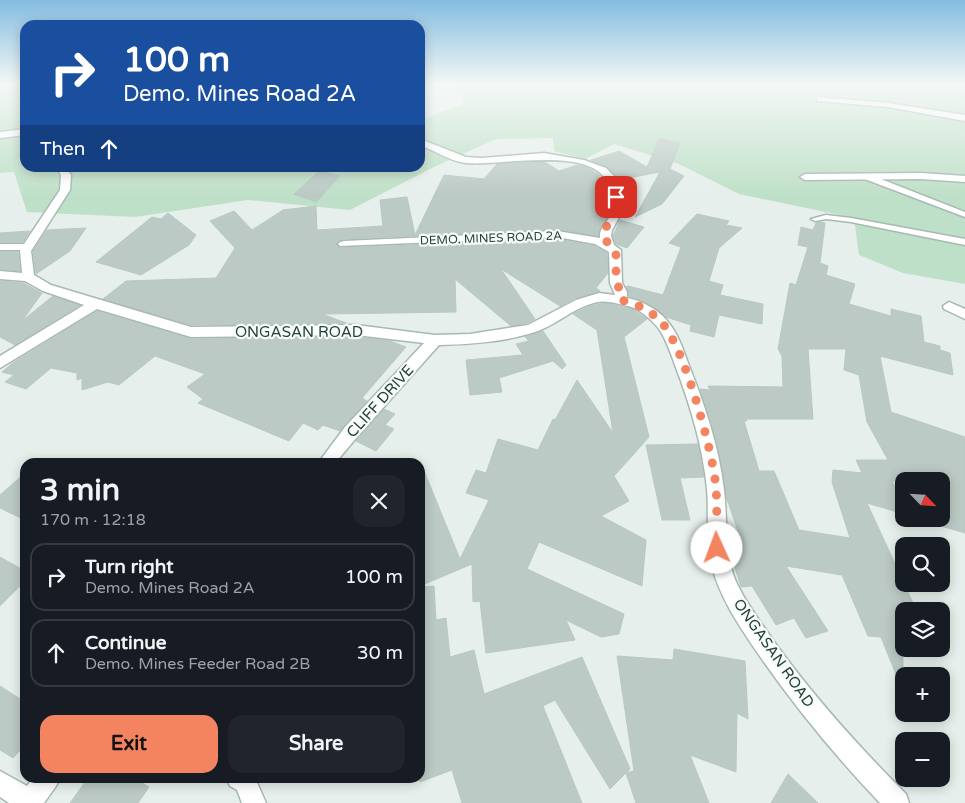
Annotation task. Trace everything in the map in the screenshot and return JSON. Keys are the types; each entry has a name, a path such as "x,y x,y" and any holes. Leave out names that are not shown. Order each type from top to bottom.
{"street":[{"path":"0,135 20,133"},
{"path":"425,143 449,157 460,160 481,161 548,156 571,160 601,169 609,174 616,197 615,216 605,231 608,245 616,254 616,274 621,300"},
{"path":"0,275 28,277 25,251 65,190 66,175 64,172"},
{"path":"805,177 865,176 965,179"},
{"name":"DEMO. MINES ROAD 2A","path":"344,244 557,234 575,236 608,245"},
{"path":"0,247 27,247"},
{"name":"ONGASAN ROAD","path":"28,277 47,288 191,332 356,330 435,340 508,334 544,324 580,303 599,297 635,304 662,323 669,333 700,413 715,479 717,548 724,575 738,606 787,677 812,708 866,771 897,803"},
{"path":"0,363 95,304"},
{"path":"949,306 965,315"},
{"name":"CLIFF DRIVE","path":"330,458 351,432 435,340"},
{"path":"0,783 29,803 44,783"},
{"path":"245,783 254,803"}],"lane":[{"path":"865,176 965,215"},
{"path":"815,219 826,217 851,220 965,242"}],"green space":[{"path":"0,121 20,121 20,172 424,172 350,210 248,200 135,217 27,212 14,172 0,173"},
{"path":"425,121 965,121 965,284 903,273 859,255 854,218 739,194 679,164 614,144 585,159 554,151 553,138 496,139 425,172"}],"building":[{"path":"659,139 680,143 670,169 684,176 662,204 635,217 660,172 618,180 607,167 591,160 619,151 647,167"},
{"path":"545,162 559,171 577,165 586,167 599,175 606,185 602,199 608,216 598,236 557,229 344,239 336,244 340,248 557,239 594,246 607,253 608,273 596,288 600,291 575,298 560,306 501,269 535,319 527,323 511,326 455,279 456,312 322,314 346,323 191,325 103,299 126,281 216,278 235,248 210,221 234,211 252,230 283,210 316,206 317,230 383,226 380,200 407,197 415,235 444,175 484,179 497,164"},
{"path":"318,172 340,176 316,202 294,194"},
{"path":"168,213 196,235 189,245 141,275 96,262 152,217 161,219"},
{"path":"697,214 729,221 726,225 742,228 719,248 709,281 723,285 720,295 763,304 762,324 719,315 714,337 690,331 691,325 666,317 651,305 629,296 626,287 628,286 663,295 681,247 669,243"},
{"path":"620,220 644,227 627,248 616,244 613,236"},
{"path":"816,223 825,223 820,263 828,266 826,275 855,284 849,304 891,316 891,309 921,316 924,342 940,346 940,350 950,353 953,375 880,356 891,412 965,437 965,533 948,528 950,528 950,472 895,472 895,481 892,481 895,486 895,511 867,503 895,564 895,592 908,592 913,602 895,602 895,657 903,657 903,667 895,667 895,672 881,637 868,636 842,575 786,566 828,631 806,638 794,618 776,625 752,586 741,587 731,555 741,554 735,537 740,537 726,496 716,441 700,389 710,390 708,386 783,387 782,356 778,349 790,283 796,285 808,247 798,245 801,227 813,230","holes":["808,349 846,349 844,370 859,375 867,422 888,460 856,460 862,473 833,470 832,482 850,538 799,530 774,471 759,471 744,421 747,421 746,419 813,419"]},
{"path":"86,228 70,251 36,274 33,251 47,230"},
{"path":"30,231 23,242 0,242 0,233"},
{"path":"0,252 18,252 20,271 0,269"},
{"path":"0,281 23,283 42,293 22,321 53,296 80,305 15,345 0,337"},
{"path":"605,303 632,309 647,319 624,337 649,437 614,476 629,501 601,516 646,540 642,586 539,542 527,569 624,614 619,634 601,637 566,620 575,640 486,653 480,601 473,602 472,564 425,584 425,473 460,559 489,500 466,493 476,470 486,473 498,439 538,450 553,419 555,420 577,380 613,433 597,330 573,314 590,306"},
{"path":"97,311 191,339 356,337 390,341 406,347 362,398 367,401 340,431 323,425 318,430 303,423 289,441 198,403 203,399 187,387 205,374 155,356 119,385 108,382 82,390 82,378 77,380 77,373 51,368 26,389 5,382 14,375 2,372 14,362"},
{"path":"543,331 566,365 562,369 553,361 499,378 502,392 470,395 466,360 523,355 516,344 529,341 525,337"},
{"path":"384,409 395,414 385,425 394,429 376,451 356,441"},
{"path":"698,444 704,477 680,478 690,520 662,520 646,445"},
{"path":"20,477 20,518 0,508 0,495"},
{"path":"0,557 20,568 20,586 0,606"},
{"path":"434,586 436,620 446,618 450,657 474,650 484,694 582,657 630,769 610,789 555,700 543,706 582,803 462,803 452,770 425,780 425,587"},
{"path":"674,649 745,661 748,719 737,713 736,772 690,755 709,803 636,803 626,773 634,771 617,656 673,660"},
{"path":"0,686 20,699 20,750 13,758 0,750"},
{"path":"788,774 818,803 771,803"},
{"path":"84,783 142,783 149,787 138,803 70,803"}],"route":[{"path":"616,197 615,216 606,227 605,239 608,245 615,250 616,254 616,283 621,292 621,300 635,304 649,312 662,323 669,333 684,368 700,413 715,479 717,548"}]}
